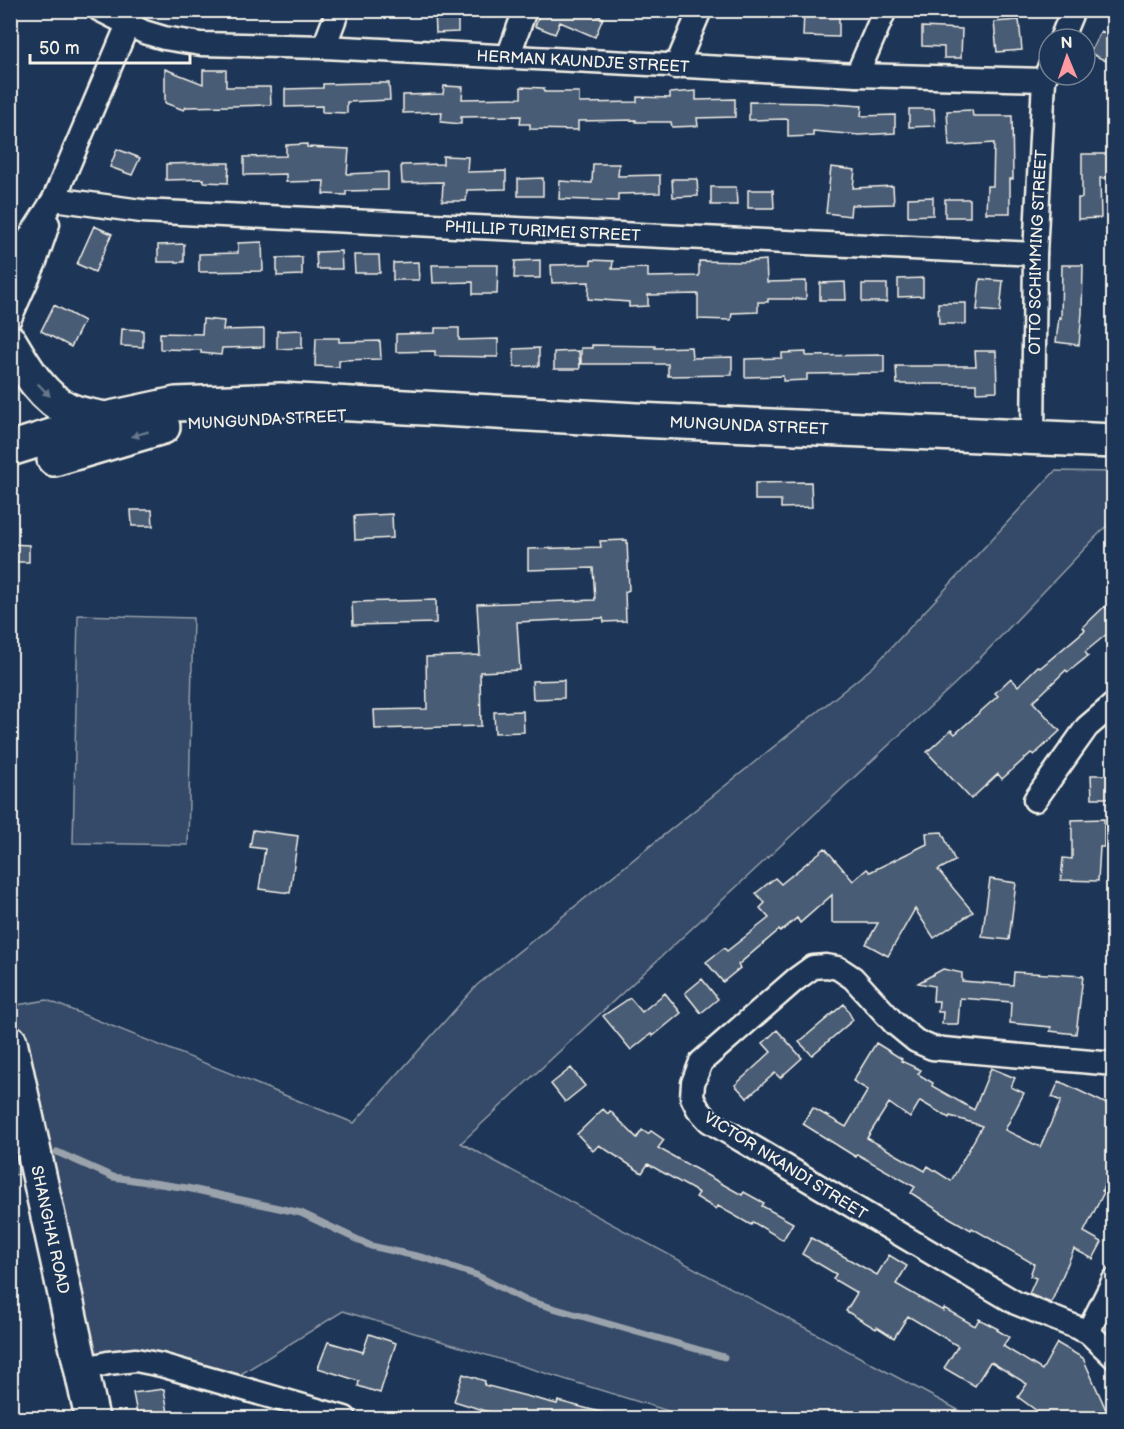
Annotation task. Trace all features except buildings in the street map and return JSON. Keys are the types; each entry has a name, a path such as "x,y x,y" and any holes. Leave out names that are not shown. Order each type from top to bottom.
{"street":[{"name":"HERMAN KAUNDJE STREET","path":"100,10 131,17 144,32 201,44 324,47 856,75 1037,74"},
{"path":"324,47 338,10"},
{"path":"508,57 525,10"},
{"path":"676,67 700,10"},
{"path":"856,75 885,10"},
{"path":"1066,27 1073,10"},
{"path":"10,268 54,199 131,17"},
{"name":"OTTO SCHIMMING STREET","path":"1033,438 1035,254 1045,87"},
{"path":"10,318 47,230 54,199"},
{"name":"PHILLIP TURIMEI STREET","path":"54,199 141,210 1035,254"},
{"path":"10,342 27,371 50,396 68,410 106,420"},
{"name":"MUNGUNDA STREET","path":"10,449 106,420 176,404 222,400 281,400 1113,441"},
{"name":"MUNGUNDA STREET","path":"10,472 171,425 357,413 385,406"},
{"path":"1035,800 1088,727 1113,704"},
{"name":"VICTOR NKANDI STREET","path":"1088,1332 1016,1303 709,1121 692,1098 693,1083 701,1062 795,980 813,967 826,966 838,968 854,978 894,1023 916,1041 932,1048 1113,1064"},
{"name":"SHANGHAI ROAD","path":"10,1042 92,1419"},
{"path":"1113,1280 1088,1332 1113,1357"},
{"path":"82,1370 108,1363 136,1360 161,1365 345,1419"}],"shaded area":[{"path":"1055,471 1113,472 1113,519 962,677 461,1143 973,1418 691,1418 343,1311 225,1384 161,1365 82,1369 39,1173 11,1175 11,1006 47,1000 354,1123 477,985 873,667"},
{"path":"78,615 193,618 188,845 73,843"}],"waterway":[{"path":"57,1152 113,1177 187,1188 301,1213 371,1246 425,1258 476,1275 525,1300 724,1357"}]}
